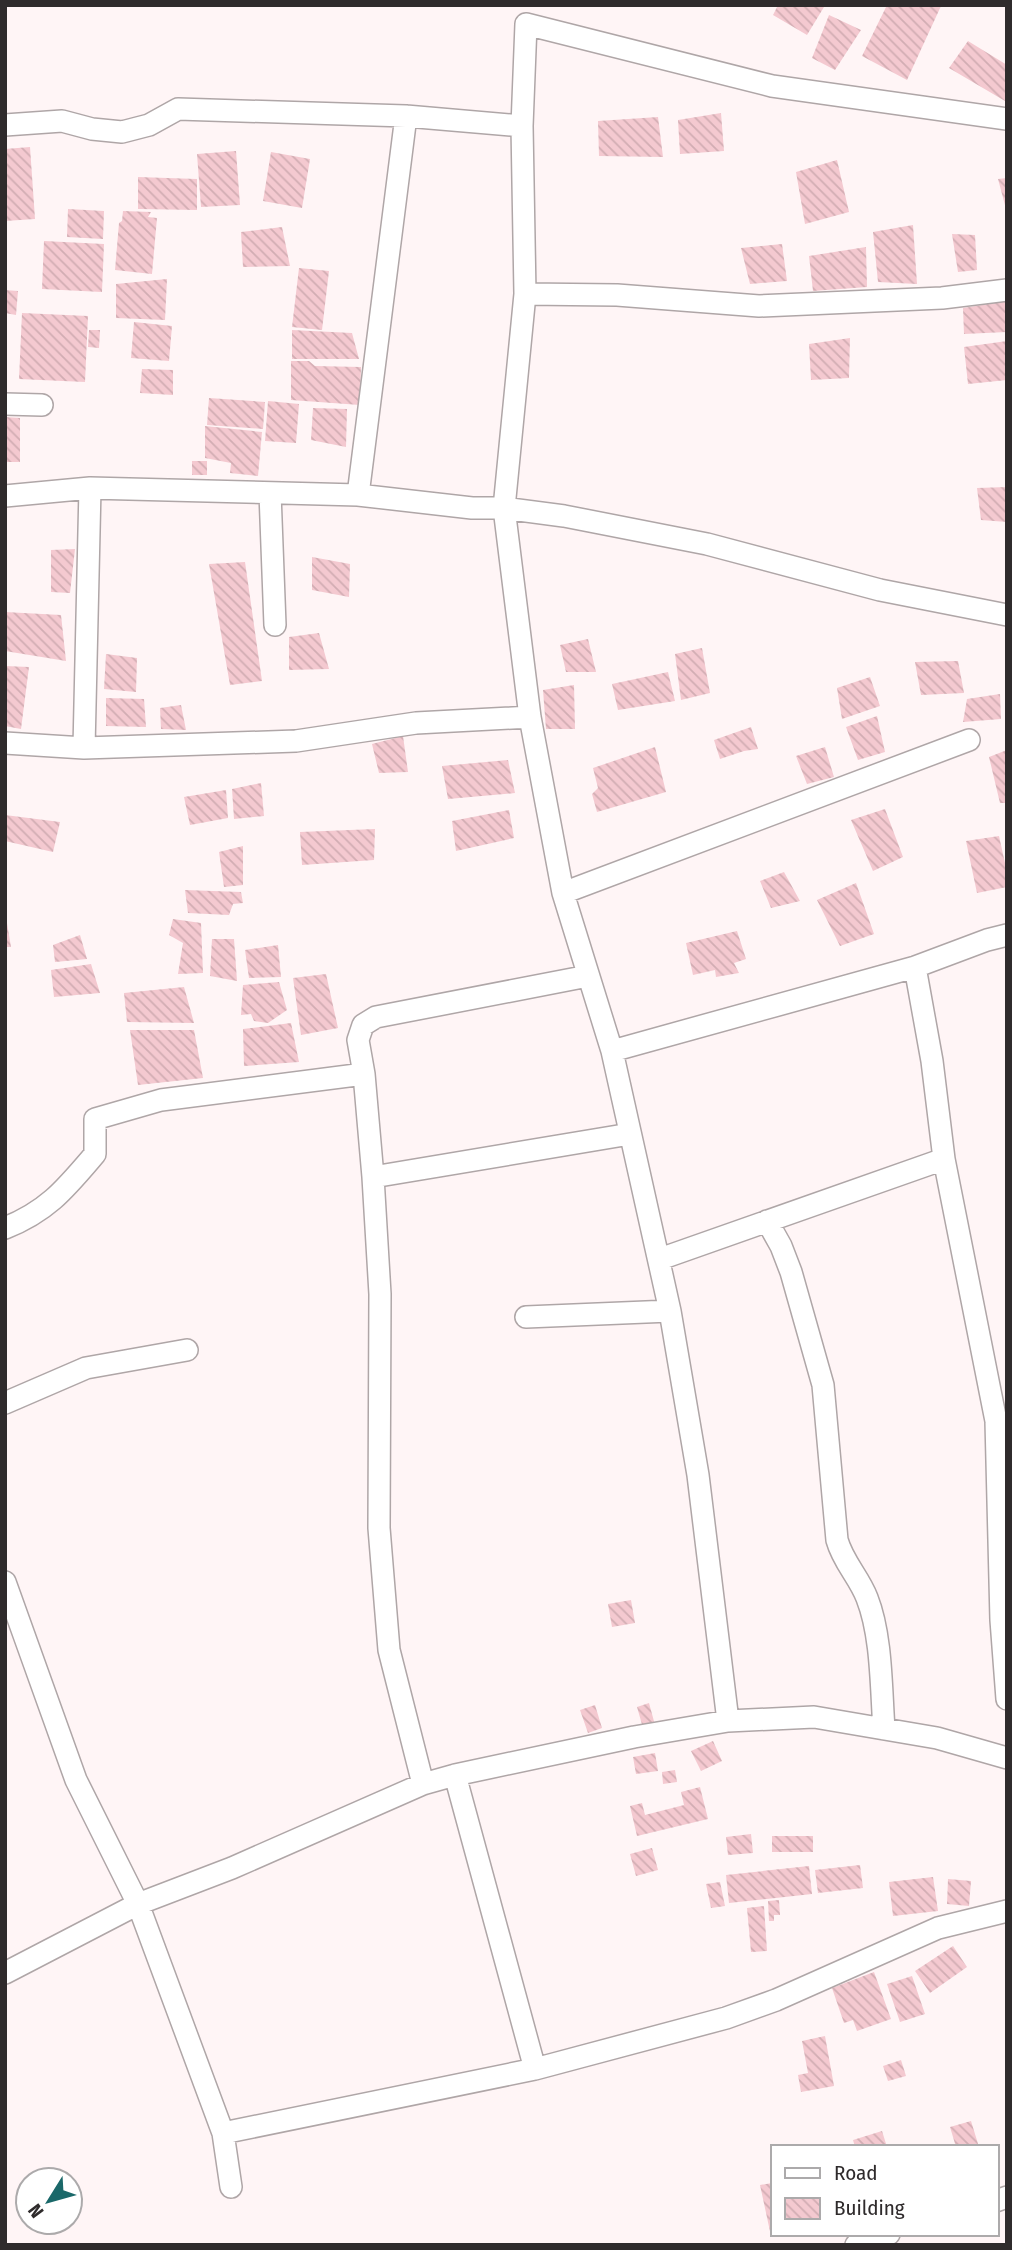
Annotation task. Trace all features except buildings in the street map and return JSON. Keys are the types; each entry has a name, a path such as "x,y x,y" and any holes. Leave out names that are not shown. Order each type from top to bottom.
{"street":[{"path":"728,1721 698,1475 670,1311 612,1051 563,892 530,717 504,508 525,294 522,126 526,24 772,86 1007,119"},
{"path":"5,125 62,121 92,129 122,132 149,125 178,109 407,116 522,126"},
{"path":"358,495 407,116"},
{"path":"525,294 617,295 759,306 942,298 1007,290"},
{"path":"5,404 42,405"},
{"path":"5,496 90,488 358,495 472,508 504,508 564,516 707,544 880,590 1007,615"},
{"path":"84,748 90,488"},
{"path":"270,493 275,625"},
{"path":"5,743 84,748 296,741 416,723 530,717"},
{"path":"563,892 969,740"},
{"path":"612,1051 915,967 1007,935"},
{"path":"915,967 932,1061 944,1159 1001,1421 1001,1620 1007,1699"},
{"path":"423,1784 389,1650 379,1528 380,1294 373,1177 364,1074 358,1040 363,1025 376,1017 588,976"},
{"path":"5,1228 57,1198 95,1154 95,1119 161,1100 364,1074"},
{"path":"373,1177 630,1134"},
{"path":"660,1259 944,1159"},
{"path":"767,1221 791,1272 823,1385 836,1540 843,1559 863,1589 872,1614 884,1729"},
{"path":"526,1317 670,1311"},
{"path":"5,1403 86,1368 187,1350"},
{"path":"5,1582 76,1780 138,1904 223,2133 231,2187"},
{"path":"5,1973 138,1904 232,1868 423,1784 455,1775 634,1737 728,1721 814,1717 937,1738 1007,1758"},
{"path":"455,1775 535,2069"},
{"path":"223,2133 535,2069 726,2018 776,2000 938,1928 1007,1911"},
{"path":"856,2245 884,2236"}]}
